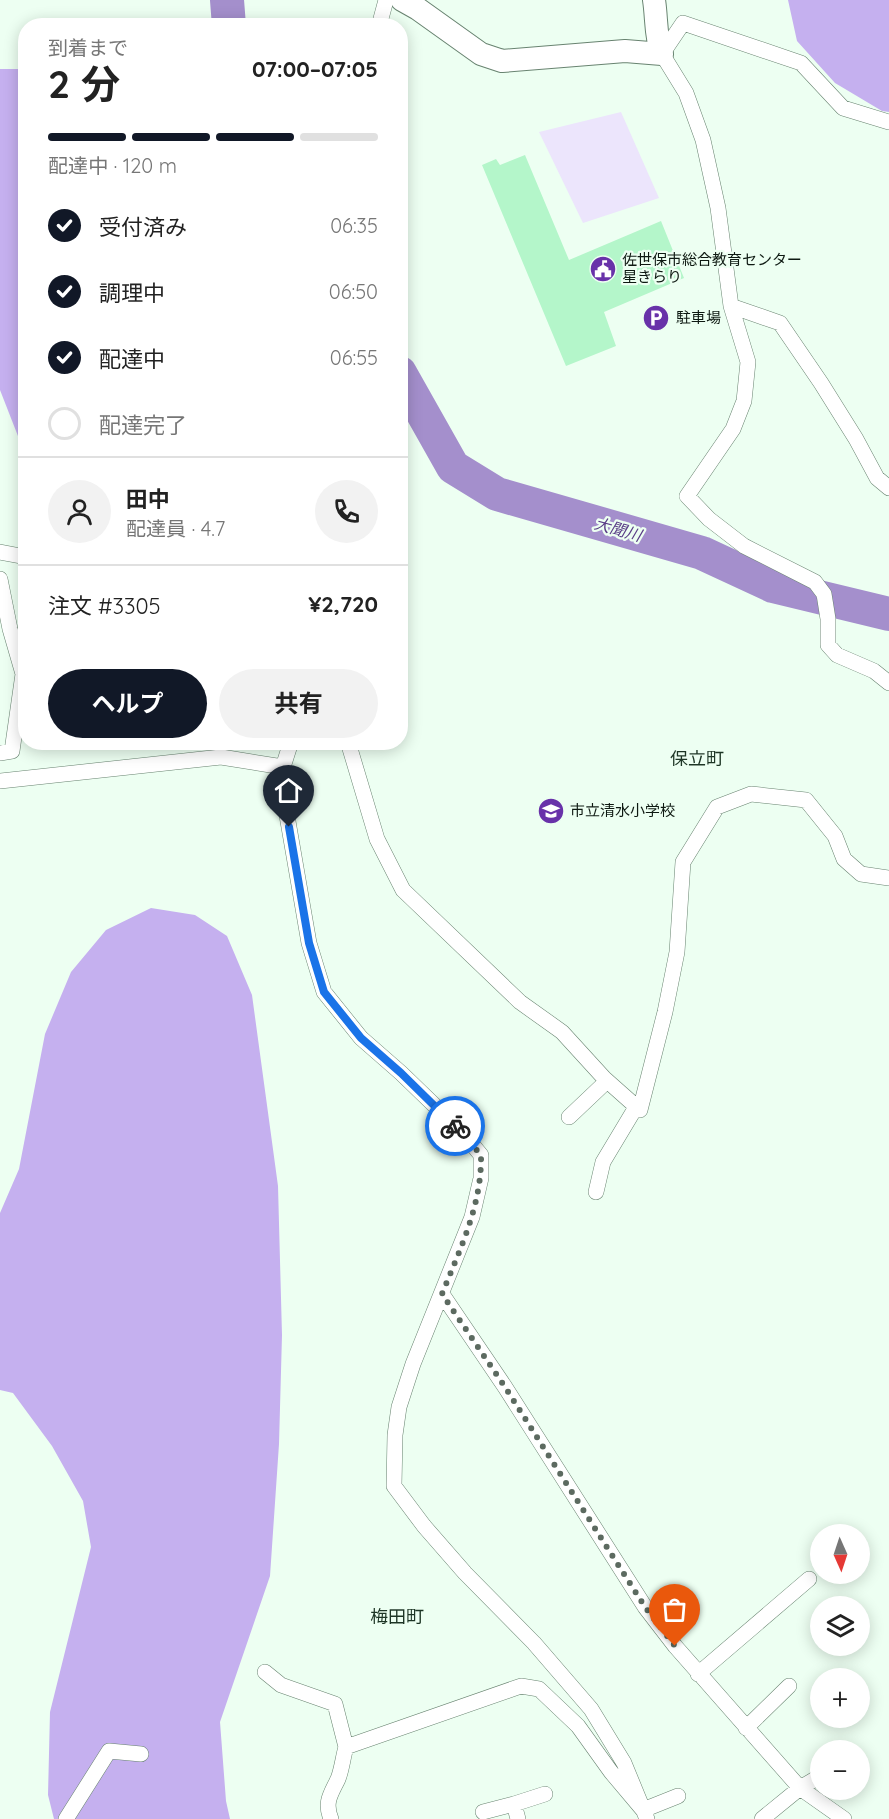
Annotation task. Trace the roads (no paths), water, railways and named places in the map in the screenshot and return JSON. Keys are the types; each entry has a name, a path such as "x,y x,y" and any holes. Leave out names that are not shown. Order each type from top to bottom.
{"street":[{"path":"381,18 386,0"},
{"path":"654,0 657,39 662,54 686,93 703,140 718,207 731,306 748,362 744,401 733,429 687,496 709,519 744,546 815,582 824,594 828,619 828,645 837,656 874,670 889,683"},
{"path":"414,3 481,54 502,61 625,51 662,54"},
{"path":"662,54 683,23 801,63 843,108 889,122"},
{"path":"731,306 780,323 833,401 877,478 889,488"},
{"path":"0,552 18,555"},
{"path":"0,579 18,657"},
{"path":"0,753 12,751 18,709"},
{"path":"288,750 283,767 285,804 309,943 324,992 361,1038 461,1131 481,1155 481,1178 472,1217 413,1364 399,1407 395,1435 394,1486 424,1526 465,1573 534,1643 591,1709 624,1763 645,1815"},
{"path":"350,750 377,839 403,890 520,1002 562,1032 607,1081 640,1110 677,952 682,861 717,807 751,794 807,800 835,836 844,859 861,874 889,878"},
{"path":"0,781 221,757 283,767"},
{"path":"569,1117 607,1081"},
{"path":"596,1192 603,1162 636,1107"},
{"path":"442,1294 505,1387 645,1607 699,1674 800,1788 844,1819"},
{"path":"699,1674 809,1579"},
{"path":"265,1672 281,1685 335,1704 346,1747 339,1778 328,1798 328,1811 331,1819"},
{"path":"346,1747 521,1686 539,1689 578,1726 645,1815"},
{"path":"746,1728 789,1686"},
{"path":"66,1819 109,1752 141,1754"},
{"path":"762,1819 810,1782"},
{"path":"483,1812 516,1812 545,1794"},
{"path":"645,1815 678,1796"}],"waterway":[{"name":"大聞川","path":"227,0 228,18"},
{"name":"大聞川","path":"408,387 453,467 497,494 702,553 773,586 889,614"}],"place":[{"name":"佐世保市総合教育センター 星きらり","path":"603,269"},
{"name":"駐車場","path":"656,318"},
{"name":"市立清水小学校","path":"551,811"}],"district":[{"name":"保立町","path":"697,759"},
{"name":"梅田町","path":"397,1617"}]}
